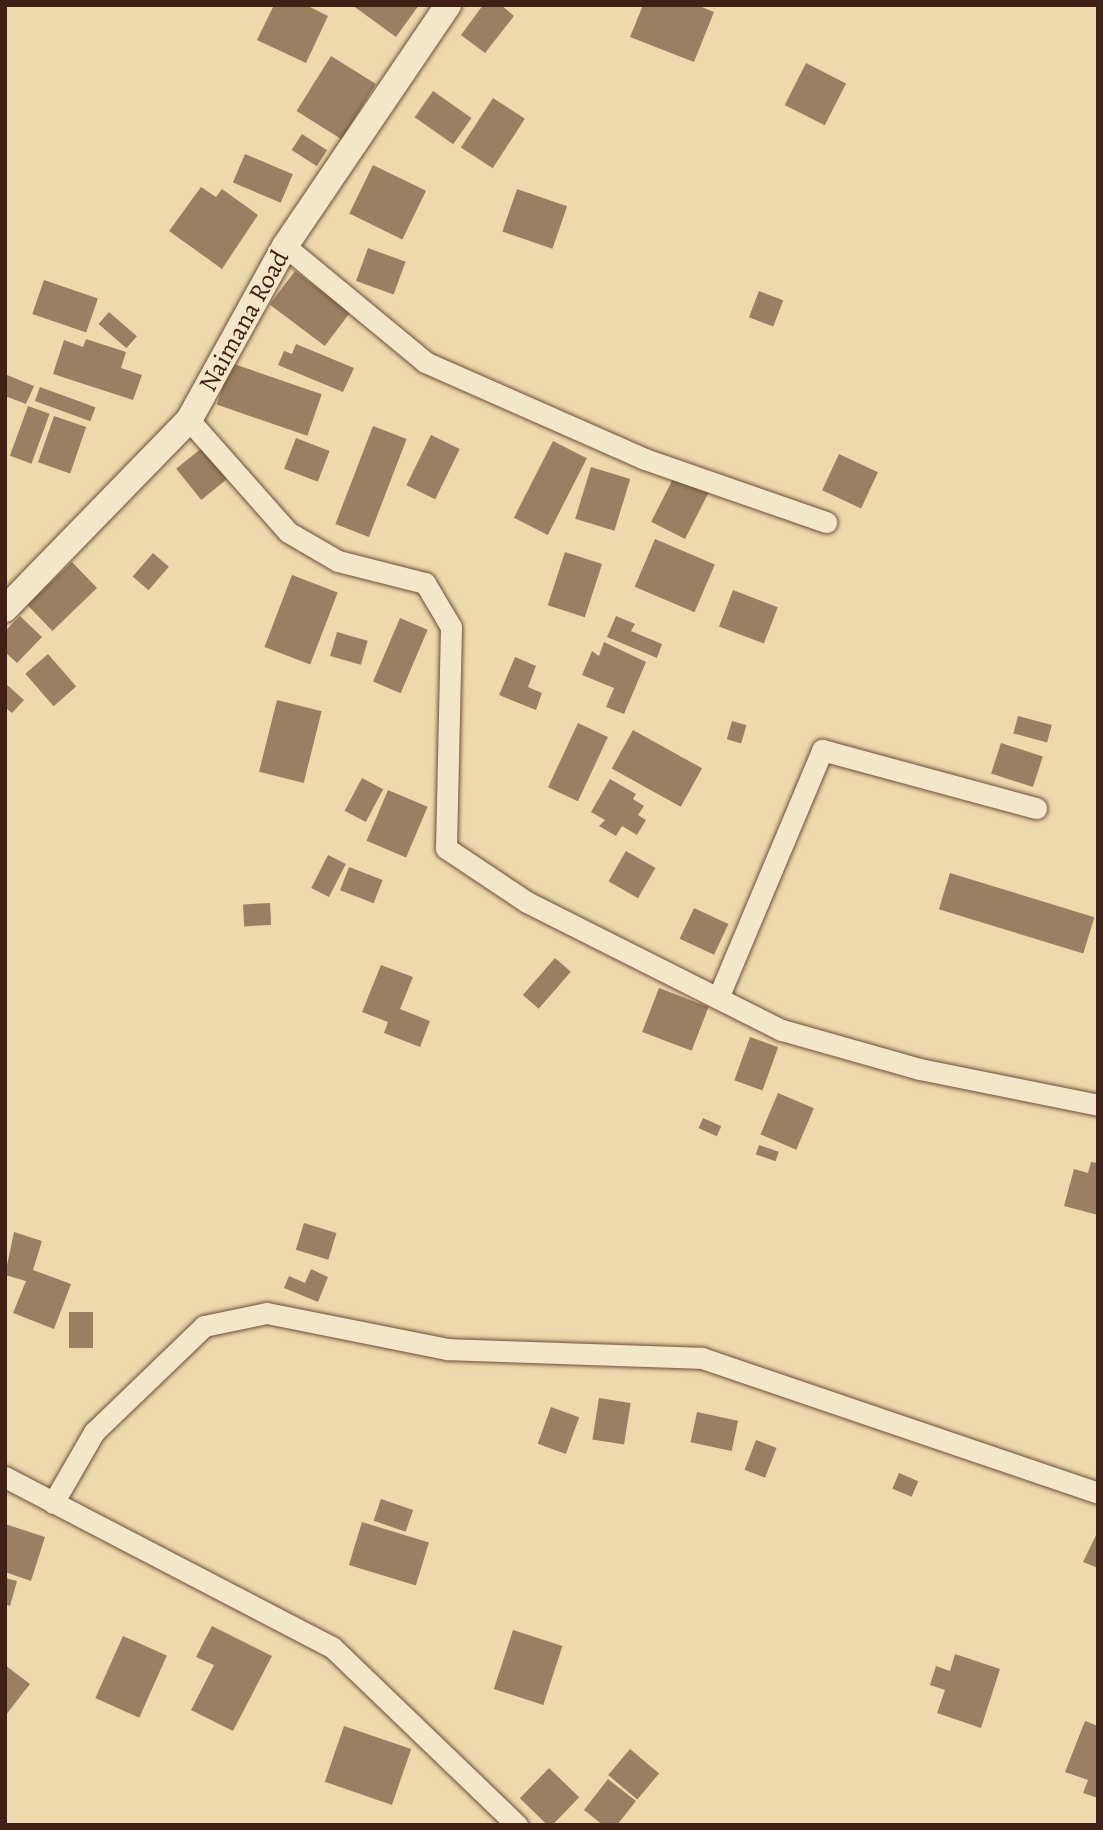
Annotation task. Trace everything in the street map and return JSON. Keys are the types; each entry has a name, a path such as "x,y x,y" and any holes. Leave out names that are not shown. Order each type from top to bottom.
{"street":[{"name":"Naimana Road","path":"5,609 189,420 285,246 448,5"},
{"path":"285,246 425,362 645,459 826,522"},
{"path":"189,420 288,532 338,561 425,583 451,626 446,848 527,902 782,1030 908,1066 1098,1105"},
{"path":"718,998 822,750 1035,808"},
{"path":"53,1503 93,1432 204,1326 267,1313 447,1349 702,1358 1098,1493"},
{"path":"5,1477 332,1647 517,1825"}],"building":[{"path":"274,5 306,5 328,16 306,63 257,40"},
{"path":"352,5 419,5 396,37"},
{"path":"483,5 501,5 514,16 485,53 461,35"},
{"path":"643,5 697,5 714,12 694,62 630,37"},
{"path":"331,56 376,84 342,139 297,111"},
{"path":"806,63 846,83 825,125 785,105"},
{"path":"433,91 472,118 453,144 415,117"},
{"path":"493,98 525,119 493,168 461,147"},
{"path":"302,134 327,150 317,166 292,150"},
{"path":"245,154 293,174 281,203 233,183"},
{"path":"373,165 426,191 402,239 349,214"},
{"path":"201,187 216,197 222,189 258,215 222,269 169,231"},
{"path":"517,189 567,206 552,249 502,232"},
{"path":"368,248 406,262 394,295 356,281"},
{"path":"295,271 350,313 325,346 270,305"},
{"path":"44,280 98,299 86,333 32,314"},
{"path":"759,291 783,300 773,326 749,317"},
{"path":"109,312 137,336 126,348 99,324"},
{"path":"86,339 126,352 121,368 142,375 133,400 53,374 64,340 83,347"},
{"path":"296,344 354,368 343,392 278,365 284,351 292,354"},
{"path":"231,363 322,394 307,436 217,405"},
{"path":"7,375 34,386 26,404 5,396"},
{"path":"40,387 95,407 90,421 35,401"},
{"path":"28,406 50,414 31,464 10,456"},
{"path":"54,416 86,427 70,473 38,462"},
{"path":"373,426 407,439 369,537 335,524"},
{"path":"431,435 460,449 435,499 406,485"},
{"path":"296,438 330,451 318,482 284,469"},
{"path":"553,441 587,458 548,535 514,518"},
{"path":"208,443 233,474 201,500 176,469"},
{"path":"839,454 878,472 861,508 822,490"},
{"path":"591,467 630,479 614,531 575,519"},
{"path":"677,471 711,488 685,539 651,522"},
{"path":"655,539 715,564 695,612 635,587"},
{"path":"565,552 602,564 585,617 548,605"},
{"path":"153,553 169,567 149,590 133,576"},
{"path":"72,562 97,588 52,631 27,605"},
{"path":"292,575 338,593 310,664 264,647"},
{"path":"733,590 778,607 764,644 719,626"},
{"path":"20,616 42,637 17,663 5,652 5,631"},
{"path":"616,616 635,624 631,631 662,644 657,658 607,637"},
{"path":"400,618 428,630 401,693 373,682"},
{"path":"337,632 368,641 361,665 330,656"},
{"path":"604,642 646,662 624,714 606,707 614,688 582,675 592,651 599,656"},
{"path":"48,654 76,686 54,706 25,674"},
{"path":"515,657 536,666 528,687 542,693 536,710 499,695"},
{"path":"5,683 24,700 12,713 5,707"},
{"path":"277,700 322,711 304,783 259,772"},
{"path":"1018,716 1052,725 1047,742 1013,733"},
{"path":"732,721 746,725 741,743 727,739"},
{"path":"578,723 608,737 578,801 548,787"},
{"path":"633,730 702,768 681,807 612,768"},
{"path":"1001,743 1043,757 1033,787 991,773"},
{"path":"362,778 383,789 366,822 345,811"},
{"path":"610,779 636,794 633,799 644,806 638,815 646,820 637,835 622,826 616,836 599,826 605,820 591,812"},
{"path":"388,790 428,807 406,857 367,841"},
{"path":"626,851 655,868 638,898 608,881"},
{"path":"328,855 346,864 329,897 311,888"},
{"path":"349,867 383,880 374,903 340,890"},
{"path":"950,873 1094,917 1083,953 939,909"},
{"path":"270,903 271,925 244,926 243,904"},
{"path":"694,908 728,924 714,955 680,939"},
{"path":"555,958 571,972 539,1009 523,995"},
{"path":"381,965 413,977 400,1009 430,1021 420,1047 384,1033 388,1022 362,1012"},
{"path":"659,988 708,1007 692,1051 642,1032"},
{"path":"750,1037 778,1047 762,1090 734,1080"},
{"path":"778,1093 814,1108 796,1150 760,1134"},
{"path":"703,1118 721,1126 717,1136 699,1128"},
{"path":"759,1145 779,1152 776,1161 756,1154"},
{"path":"1091,1162 1098,1163 1098,1215 1064,1206 1074,1169 1088,1173"},
{"path":"304,1223 337,1233 328,1260 296,1250"},
{"path":"14,1232 42,1241 33,1270 71,1284 54,1329 13,1313 26,1281 5,1275"},
{"path":"311,1269 328,1277 318,1302 284,1288 289,1276 305,1283"},
{"path":"69,1312 93,1312 93,1348 69,1348"},
{"path":"599,1398 631,1403 624,1444 592,1439"},
{"path":"551,1407 579,1417 566,1454 538,1444"},
{"path":"697,1412 738,1421 732,1451 691,1442"},
{"path":"756,1440 777,1448 765,1478 745,1470"},
{"path":"899,1473 918,1481 912,1497 892,1489"},
{"path":"381,1499 413,1510 406,1532 374,1521"},
{"path":"362,1522 429,1542 416,1585 349,1565"},
{"path":"5,1524 45,1537 31,1581 5,1572"},
{"path":"1098,1531 1098,1568 1083,1562"},
{"path":"5,1578 17,1581 10,1606 5,1604"},
{"path":"212,1626 272,1656 233,1731 191,1710 214,1665 196,1657"},
{"path":"513,1630 562,1646 543,1705 494,1689"},
{"path":"123,1636 167,1656 139,1718 95,1698"},
{"path":"955,1654 1000,1669 981,1728 937,1713 945,1690 930,1685 936,1666 950,1671"},
{"path":"5,1665 30,1684 5,1716"},
{"path":"1085,1721 1098,1726 1098,1798 1083,1793 1088,1780 1065,1772"},
{"path":"344,1726 411,1749 392,1805 325,1782"},
{"path":"630,1749 659,1773 637,1799 608,1775"},
{"path":"549,1768 579,1797 552,1825 548,1825 520,1798"},
{"path":"608,1779 636,1801 617,1825 603,1825 584,1810"}]}
